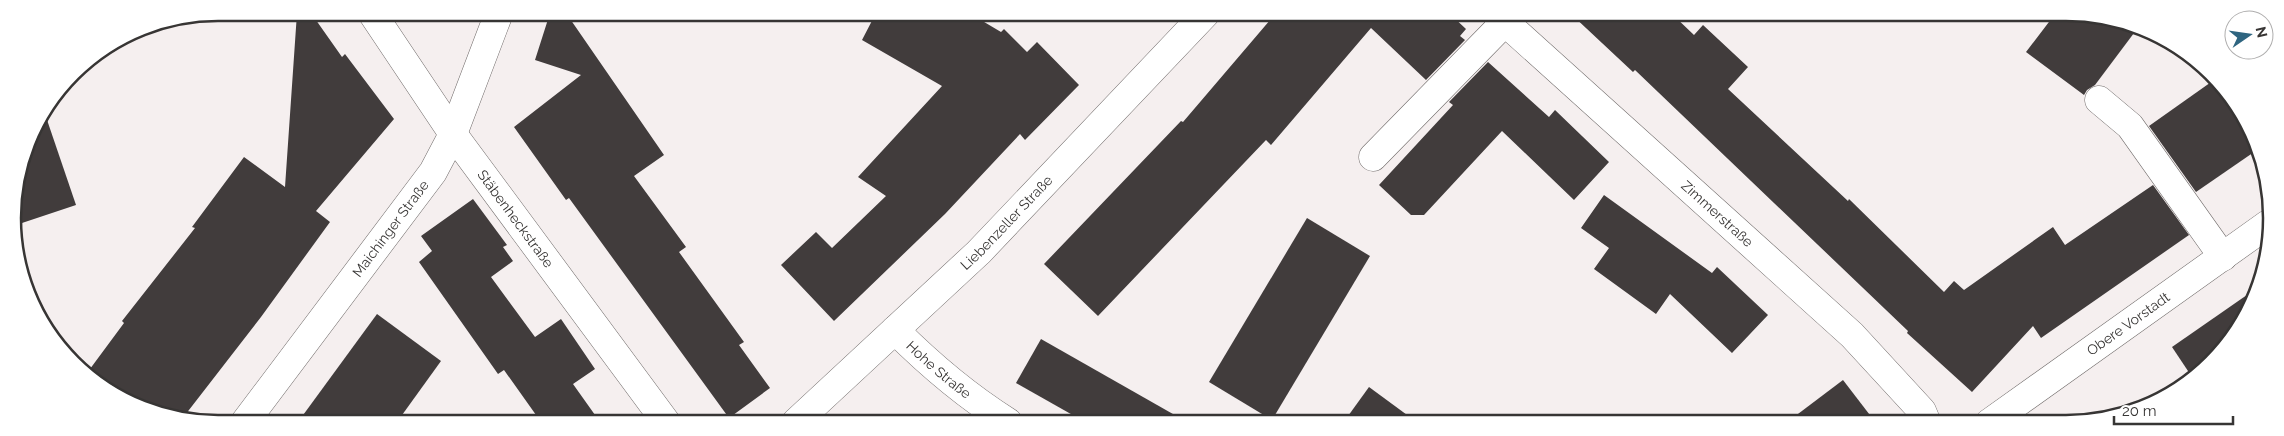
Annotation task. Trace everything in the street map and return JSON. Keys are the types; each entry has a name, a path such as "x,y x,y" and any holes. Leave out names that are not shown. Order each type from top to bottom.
{"street":[{"name":"Stäbenheckstraße","path":"377,21 453,134 661,415"},
{"name":"Maichinger Straße","path":"250,415 433,172 453,134 497,21"},
{"name":"Liebenzeller Straße","path":"804,415 998,233 1198,21"},
{"path":"1373,157 1498,21"},
{"name":"Zimmerstraße","path":"1504,21 1852,335 1923,415"},
{"path":"2099,100 2130,126 2223,257"},
{"name":"Obere Vorstadt","path":"2000,415 2262,228"},
{"name":"Hohe Straße","path":"895,330 942,375 975,402 996,415"}],"building":[{"path":"296,21 317,21 342,57 345,54 394,119 316,211 330,222 261,317 187,412 143,400 109,382 91,368 124,323 122,321 195,228 192,227 244,157 285,187"},
{"path":"547,21 572,21 664,155 634,176 686,247 679,252 744,342 739,345 770,388 733,415 727,415 569,198 566,200 514,127 581,75 535,60"},
{"path":"872,21 982,21 1001,32 1004,29 1027,52 1037,42 1079,85 1025,140 1020,134 945,214 834,321 781,265 816,232 832,248 886,196 858,177 942,86 862,40"},
{"path":"1269,21 1457,21 1466,29 1460,36 1465,40 1426,80 1371,28 1271,145 1266,140 1098,316 1044,264 1181,121 1183,122"},
{"path":"1578,21 1679,21 1694,35 1703,25 1748,67 1728,89 1848,201 1849,199 1944,292 1954,281 1964,290 2053,227 2065,245 2153,185 2189,235 2041,338 2033,326 1972,392 1907,333 1908,331 1635,70 1633,72"},
{"path":"2050,21 2092,23 2134,34 2095,85 2087,90 2084,95 2026,52"},
{"path":"1488,62 1549,117 1555,110 1609,162 1574,200 1502,131 1424,215 1411,215 1379,185 1453,105 1449,102"},
{"path":"2209,83 2230,109 2252,154 2196,192 2149,126"},
{"path":"47,121 76,205 21,223 23,192 28,167 36,143"},
{"path":"1604,195 1712,273 1717,267 1768,315 1732,353 1670,294 1656,314 1594,269 1609,248 1581,228"},
{"path":"473,199 507,245 503,247 513,261 491,277 535,337 561,319 595,369 573,384 595,415 536,415 504,370 498,374 419,262 432,251 421,236"},
{"path":"1307,218 1370,256 1275,415 1264,415 1209,382"},
{"path":"2247,295 2222,338 2189,372 2172,347"},
{"path":"377,314 441,361 402,415 303,415"},
{"path":"1041,339 1175,415 1073,415 1016,383"},
{"path":"1843,380 1870,415 1797,415"},
{"path":"1369,387 1407,415 1349,415"}]}
